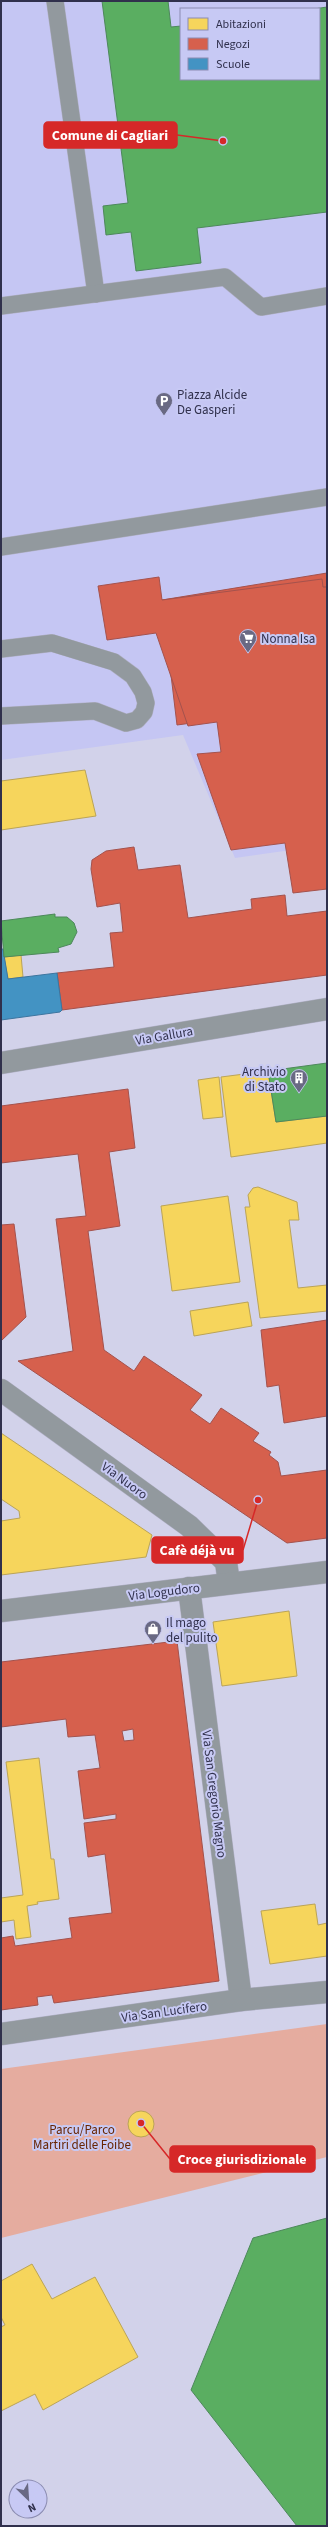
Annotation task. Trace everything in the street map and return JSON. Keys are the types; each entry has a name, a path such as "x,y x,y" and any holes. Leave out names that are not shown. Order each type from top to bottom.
{"street":[{"name":"Via Gallura","path":"1,1063 327,1009"},
{"name":"Via Nuoro","path":"1,1390 189,1526 226,1562 229,1583"},
{"name":"Via Logudoro","path":"1,1611 327,1572"},
{"name":"Via San Gregorio Magno","path":"189,1588 241,2000"},
{"name":"Via San Lucifero","path":"1,2034 241,2000 327,1992"}],"lane":[{"path":"56,1 96,294"},
{"path":"1,306 225,277 261,307 327,296"},
{"path":"1,547 327,497"},
{"path":"1,650 52,643 114,662 133,676 143,692 146,703 144,712 137,720 126,723 95,711 1,716"}],"shaded area":[{"path":"1,1 327,1 327,845 235,858 183,735 1,760"}],"green space":[{"name":"Parcu/Parco Martiri delle Foibe","path":"327,2024 327,2157 1,2238 1,2069"}],"building: Abitazioni":[{"path":"85,770 96,816 1,830 1,781"},
{"path":"21,955 23,977 8,979 4,957"},
{"path":"268,1071 276,1122 327,1116 327,1143 231,1157 221,1077"},
{"path":"219,1077 223,1117 203,1119 198,1080"},
{"path":"258,1187 297,1202 299,1220 289,1220 298,1288 327,1285 327,1311 260,1318 245,1207 250,1207 248,1195 253,1188"},
{"path":"228,1196 240,1282 172,1291 161,1206"},
{"path":"248,1302 252,1326 194,1336 190,1311"},
{"path":"1,1433 152,1535 146,1557 1,1575 1,1521 20,1518 19,1511 1,1499"},
{"path":"289,1611 297,1676 222,1686 213,1622"},
{"path":"39,1758 51,1859 54,1859 59,1899 37,1902 38,1904 27,1906 31,1937 16,1939 14,1920 1,1922 1,1898 23,1895 6,1762"},
{"path":"315,1904 318,1925 327,1923 327,1956 270,1964 261,1911"},
{"path":"141,2111 150,2115 154,2124 150,2133 141,2137 132,2133 128,2124 132,2115"},
{"path":"32,2264 52,2299 95,2277 138,2357 43,2410 35,2394 1,2411 1,2327 5,2325 1,2317 1,2281"}],"building: Negozi":[{"name":"Nonna Isa","path":"327,573 327,705 177,725 162,600"},
{"path":"159,577 162,600 322,579 323,587 327,587 327,889 293,893 285,843 231,850 197,754 221,752 217,722 188,726 156,633 107,640 98,586"},
{"path":"134,847 138,870 180,865 188,918 252,909 251,899 285,895 287,916 327,911 327,975 62,1010 57,973 114,967 110,933 123,932 120,903 97,907 91,869 92,860 106,851"},
{"path":"128,1089 135,1148 109,1152 120,1226 88,1231 104,1350 134,1371 144,1356 202,1395 190,1410 210,1424 221,1408 259,1433 253,1441 271,1452 269,1455 278,1462 281,1476 327,1470 327,1538 287,1543 18,1361 73,1351 56,1219 86,1216 78,1154 1,1163 1,1106"},
{"path":"14,1224 26,1317 1,1341 1,1225"},
{"path":"327,1320 327,1416 284,1423 279,1385 267,1387 261,1330"},
{"path":"177,1641 219,1981 54,2003 52,1995 37,1997 38,2005 1,2010 1,1938 13,1936 15,1946 72,1938 69,1918 112,1913 105,1854 88,1857 84,1823 116,1819 116,1814 84,1819 78,1771 100,1768 95,1735 68,1737 66,1719 1,1727 1,1662","holes":["133,1729 134,1740 124,1741 122,1731"]}],"building: Scuole":[{"path":"1,949 3,949 8,979 57,973 62,1010 60,1012 1,1020"}],"building: Pubblico":[{"path":"102,1 168,1 171,27 180,26 180,80 320,80 320,8 327,7 327,212 197,228 201,263 136,271 131,232 106,235 103,206 128,203"},
{"path":"55,914 55,917 67,917 74,923 77,932 71,944 58,948 59,952 4,957 1,921"},
{"name":"Archivio di Stato","path":"327,1063 327,1116 276,1122 268,1071"},
{"path":"327,2218 327,2526 297,2526 191,2390 253,2238"}],"place":[{"name":"Comune di Cagliari","path":"223,141"},
{"name":"Piazza Alcide De Gasperi","path":"164,416"},
{"name":"Nonna Isa","path":"248,653"},
{"name":"Archivio di Stato","path":"299,1093"},
{"name":"Cafè déjà vu","path":"258,1500"},
{"name":"Il mago del pulito","path":"153,1644"},
{"name":"Croce giurisdizionale","path":"141,2123"}]}
